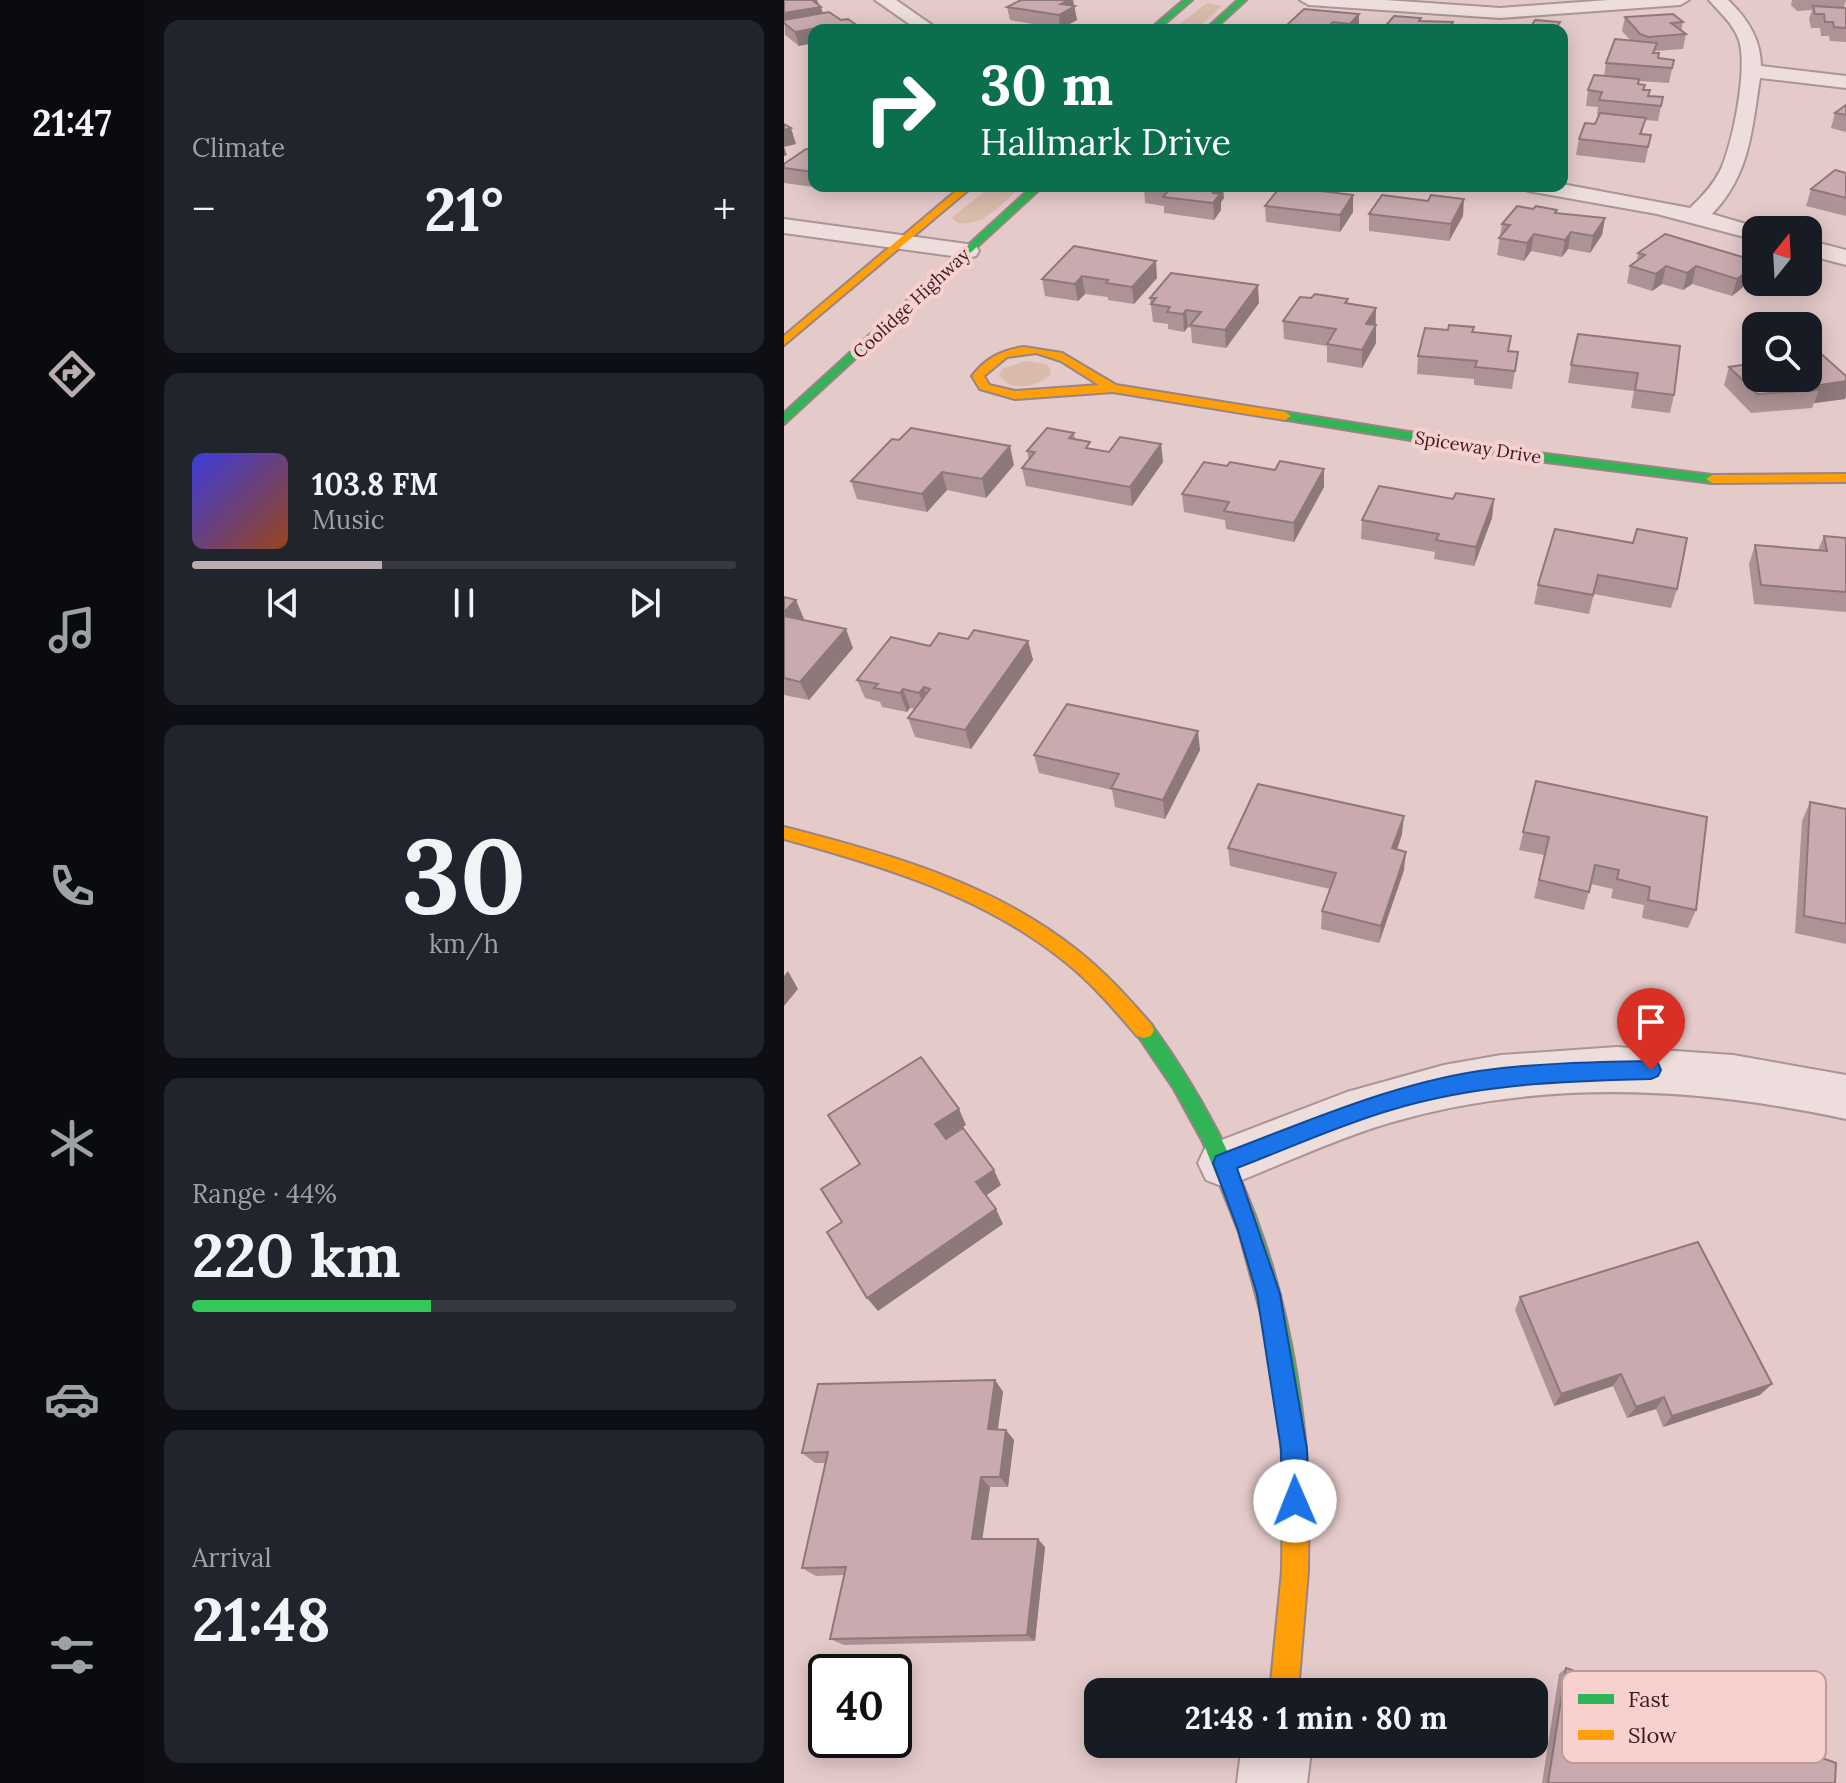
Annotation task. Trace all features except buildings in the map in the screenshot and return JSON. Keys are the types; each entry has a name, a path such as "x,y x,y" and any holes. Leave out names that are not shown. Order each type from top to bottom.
{"street":[{"path":"884,0 921,24"},
{"path":"1160,24 1188,0"},
{"path":"1216,24 1242,0"},
{"path":"1309,0 1443,12 1511,13 1680,0"},
{"path":"1696,216 1721,193 1733,171 1751,71 1752,57 1745,31 1718,0"},
{"path":"1751,71 1846,82"},
{"path":"784,342 961,192"},
{"name":"Coolidge Highway","path":"784,420 1031,192"},
{"path":"1568,192 1696,216 1742,229"},
{"path":"784,226 967,251"},
{"path":"1822,251 1846,258"},
{"name":"Spiceway Drive","path":"1113,388 1083,373 1066,359 1041,351 1026,350 999,356 982,367 978,376 984,387 1004,394 1113,388 1693,479 1782,481 1846,478"},
{"path":"784,833 870,854 924,873 983,898 1034,927 1094,973 1178,1077 1224,1163 1268,1294 1294,1449 1296,1553 1285,1678"},
{"path":"1224,1163 1389,1101 1477,1080 1560,1072 1651,1070 1737,1077 1846,1097"},
{"path":"1272,1783 1275,1758"}],"shaded area":[{"path":"1207,3 1222,6 1202,24 1180,24"},
{"path":"984,192 1015,192 985,218 957,223 952,217"},
{"path":"1026,361 1045,364 1051,369 1050,375 1038,383 1017,386 1004,381 999,375 1002,369"}],"traffic: fast":[{"path":"1160,24 1188,0"},
{"path":"1216,24 1242,0"},
{"path":"784,420 1031,192"},
{"path":"1285,416 1546,458 1712,479"},
{"path":"1144,1030 1181,1082 1210,1136 1250,1232 1278,1332 1287,1383 1296,1487"}],"traffic: slow":[{"path":"784,342 961,192"},
{"path":"1113,388 1058,355 1036,350 1003,355 978,376 984,387 1015,395 1113,388 1285,416"},
{"path":"1712,479 1846,478"},
{"path":"784,833 835,846 935,879 1028,925 1070,955 1109,989 1144,1030"},
{"path":"1285,1678 1295,1571 1296,1487"}],"route":[{"path":"1295,1501 1294,1449 1268,1294 1224,1163 1389,1101 1477,1080 1560,1072 1651,1070"}]}
